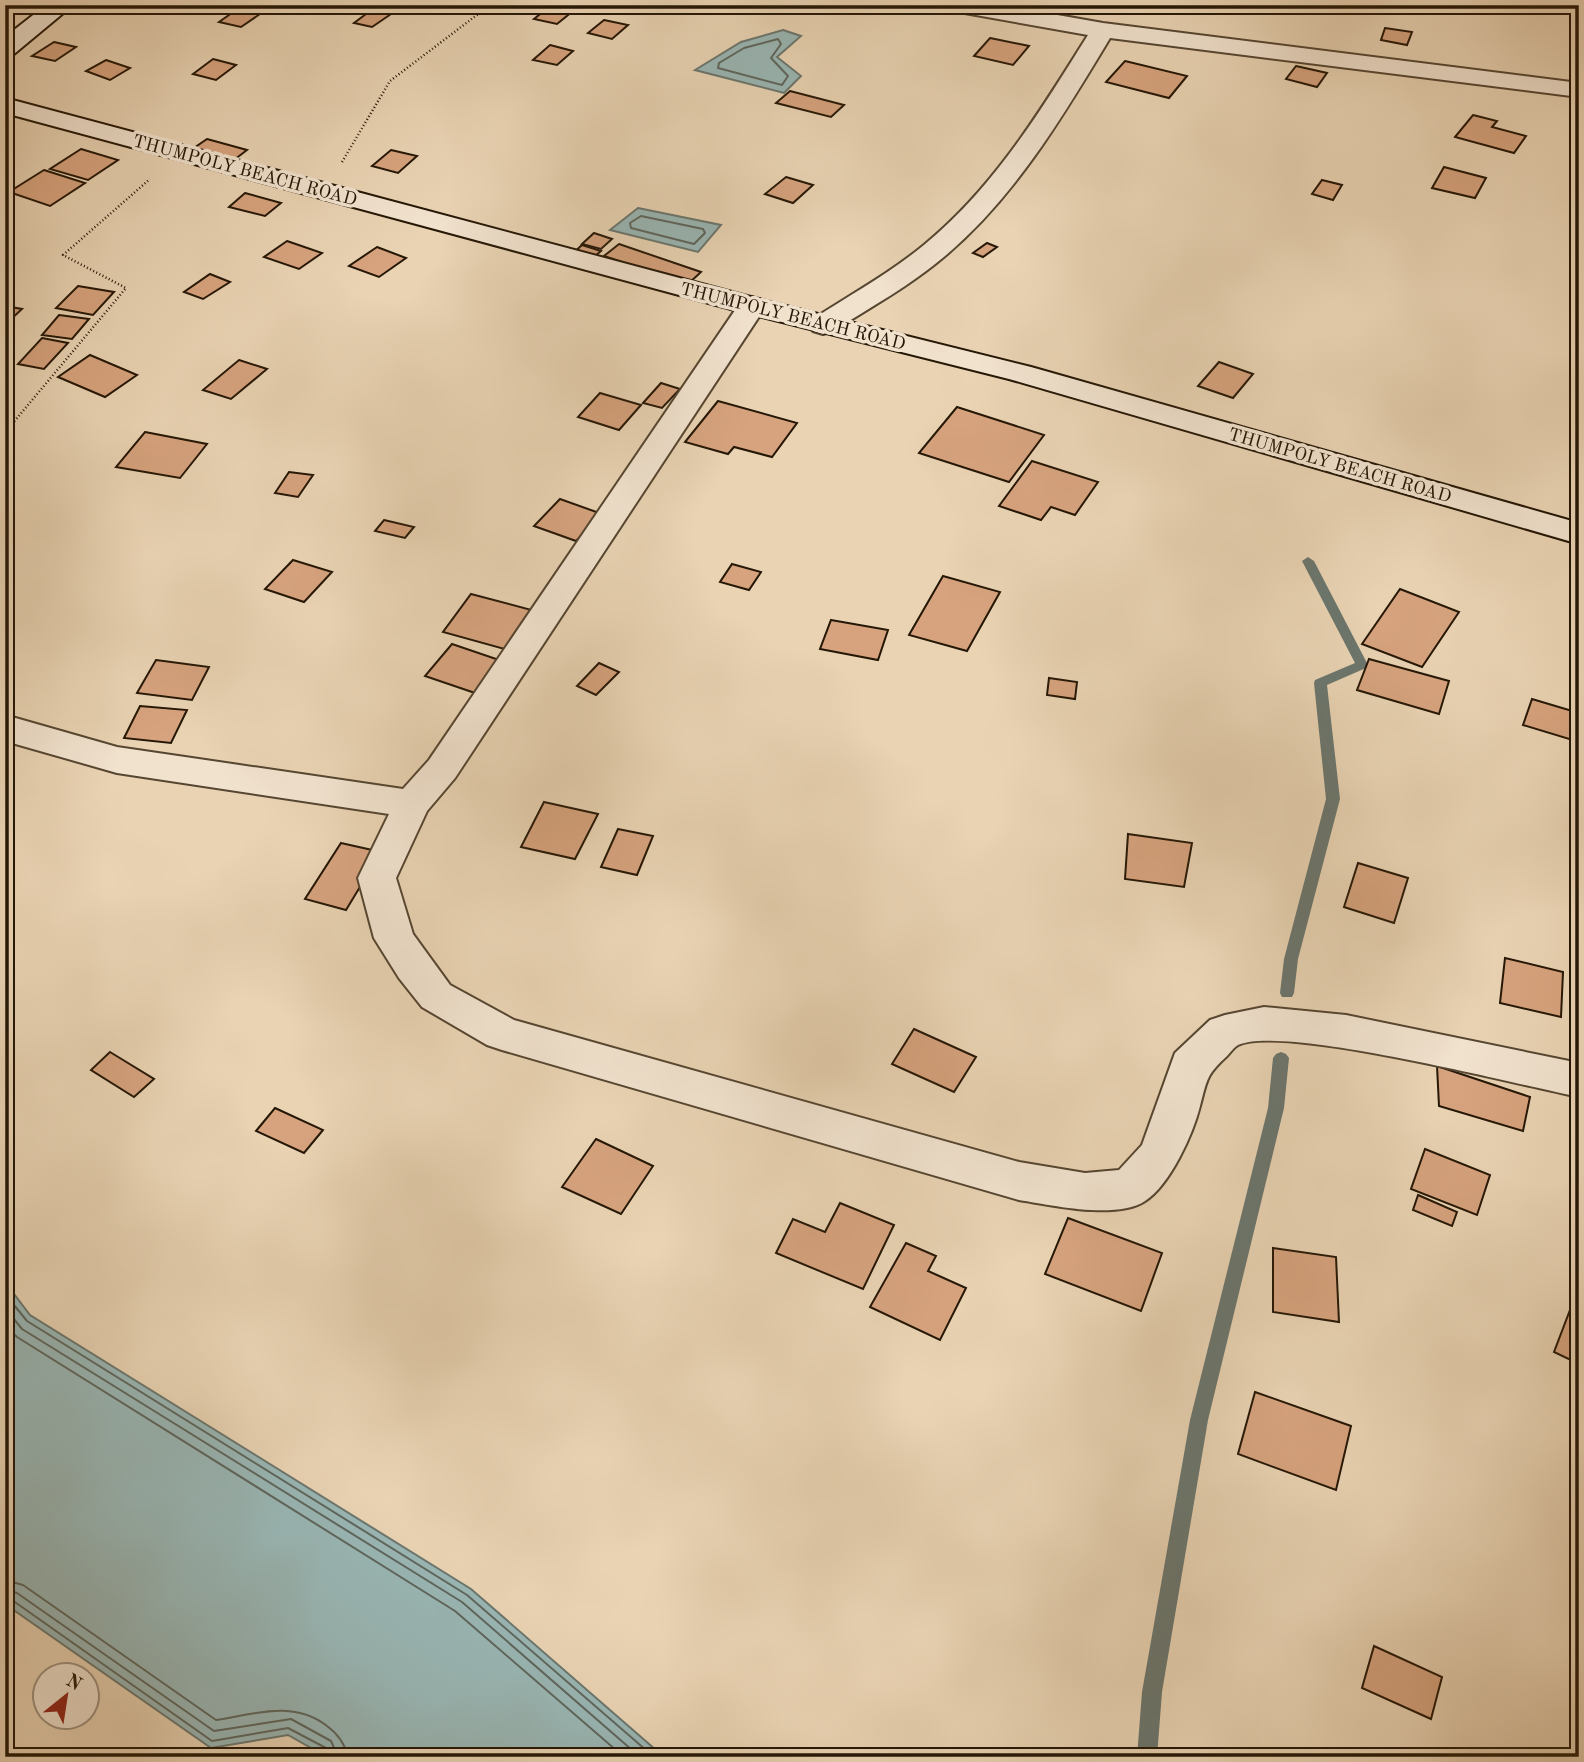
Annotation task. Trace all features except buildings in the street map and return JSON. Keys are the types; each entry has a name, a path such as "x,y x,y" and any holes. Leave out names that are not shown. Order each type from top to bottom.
{"street":[{"path":"5,49 61,5"},
{"path":"959,5 1103,30 1579,90"},
{"path":"823,325 946,241 999,184 1073,79 1103,30"},
{"name":"THUMPOLY BEACH ROAD","path":"5,105 823,325 1020,373 1579,534"},
{"path":"752,306 442,769 412,804 377,878 394,938 436,996 502,1033 1019,1181 1085,1192 1130,1188 1159,1156 1178,1110 1190,1065 1225,1032 1264,1023 1346,1032 1579,1080"},
{"path":"5,728 117,760 412,804"}],"path":[{"path":"325,191 390,81 490,5"},
{"path":"12,424 126,288 63,255 179,153"}],"water":[{"path":"783,30 801,36 777,57 801,76 784,93 695,70 741,42"},
{"path":"638,208 721,225 698,252 610,230"},
{"path":"5,1282 30,1315 471,1589 664,1757 327,1757 288,1735 211,1748 102,1672 102,1660 85,1660 5,1604"}],"waterway":[{"path":"1287,993 1291,959 1333,799 1320,683 1362,665 1308,561"},
{"path":"1147,1757 1152,1692 1199,1420 1276,1108 1281,1058"}]}
